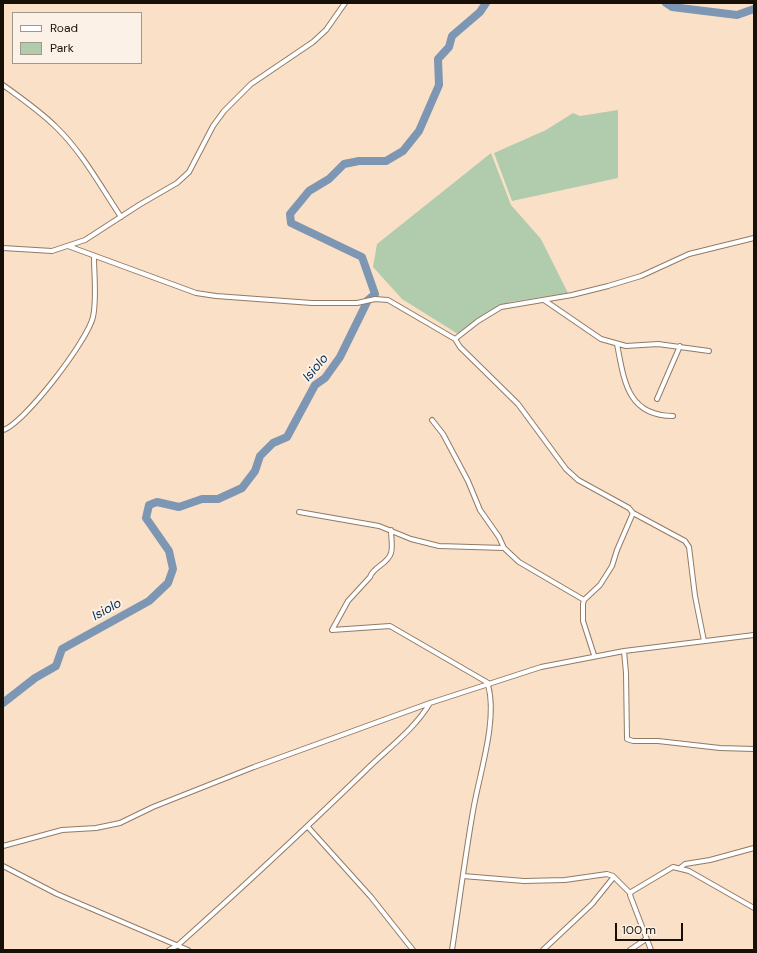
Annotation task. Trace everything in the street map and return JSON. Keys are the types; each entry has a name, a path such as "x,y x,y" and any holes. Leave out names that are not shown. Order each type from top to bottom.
{"street":[{"path":"3,248 45,251 68,246 85,240 185,176 196,160 212,126 224,111 251,84 313,42 326,30 345,3"},
{"path":"3,85 29,103 56,127 80,155 121,217"},
{"path":"455,339 478,321 501,307 572,295 628,280 656,270 689,254 754,238"},
{"path":"68,246 182,289 216,296 312,303 357,302 376,299 388,300 455,339 460,347 518,404 554,454 566,469 578,480 629,508 633,513 681,538 689,547 697,607 704,641"},
{"path":"3,430 14,424 22,416 57,376 83,341 93,318 95,306 94,256"},
{"path":"544,300 601,339 617,344 626,346 658,344 709,350"},
{"path":"617,344 623,378 631,396 643,409 661,416 673,416"},
{"path":"657,399 680,346"},
{"path":"432,420 443,434 468,481 474,499 489,524 499,537 504,548 519,562 584,600"},
{"path":"299,512 347,520 391,530 411,539 439,546 504,548"},
{"path":"594,655 583,621 582,608 584,600 600,584 612,566 617,550 633,513"},
{"path":"391,530 391,554 382,564 371,572 370,577 348,601 332,630 390,626 489,684 492,698 490,717 473,810 452,950"},
{"path":"3,846 62,830 96,828 120,823 153,807 254,767 430,703 541,667 624,650 754,636"},
{"path":"624,650 627,739 633,741 658,741 720,748 754,749"},
{"path":"169,950 178,945 247,884 308,827 388,748 414,726 430,703"},
{"path":"308,827 371,898 413,950"},
{"path":"680,868 685,864 710,860 754,848"},
{"path":"3,866 57,894 188,950"},
{"path":"630,893 674,867 689,871 754,908"},
{"path":"463,876 524,881 565,880 607,874 614,878 630,893 630,898 651,950"},
{"path":"543,950 592,904 614,878"},
{"path":"630,950 646,939"}],"green space":[{"path":"618,110 618,178 512,201 494,153 546,130 573,113 580,116"},
{"path":"491,153 511,205 541,239 568,293 510,302 458,334 402,299 373,267 377,244"}],"waterway":[{"name":"Isiolo","path":"3,703 35,678 56,666 62,649 149,601 168,583 173,569 169,551 146,518 149,505 157,502 179,507 202,499 218,499 242,488 255,471 260,456 273,443 287,437 315,385 325,378 340,357 368,300 375,294 362,257 291,223 290,214 309,191 329,179 344,164 359,161 386,161 403,151 419,131 439,85 438,59 449,47 452,36 480,12 486,3"},
{"name":"Isiolo","path":"666,3 672,7 737,15 754,9"}]}
